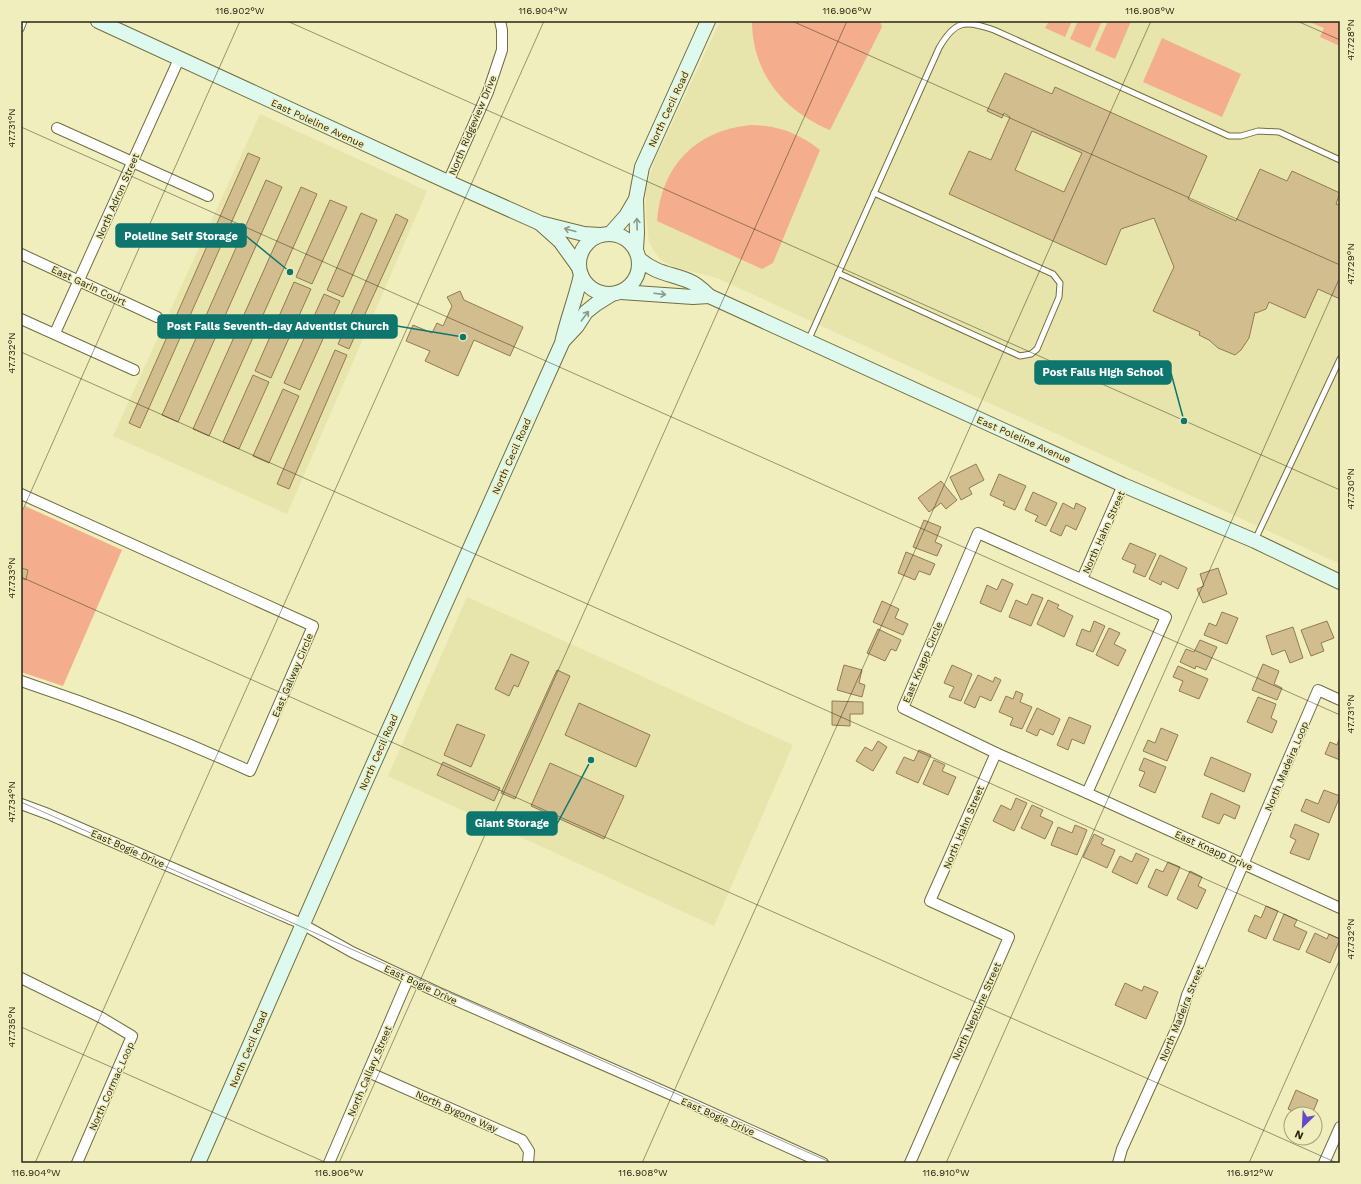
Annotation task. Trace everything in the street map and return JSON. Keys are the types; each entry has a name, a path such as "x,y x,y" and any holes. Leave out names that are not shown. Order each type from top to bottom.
{"main road":[{"name":"East Poleline Avenue","path":"98,21 540,223 584,234 605,234"},
{"name":"North Cecil Road","path":"637,254 636,199 642,167 708,21"},
{"name":"North Cecil Road","path":"605,234 626,216 636,199"},
{"name":"East Poleline Avenue","path":"540,223 560,240 580,270"},
{"path":"605,234 620,236 629,241 637,254 639,269 636,279 630,287 617,293 602,294 593,290 586,284 580,270 580,256 584,247 591,240 605,234"},
{"name":"East Poleline Avenue","path":"637,254 649,267 690,281 701,288 709,296 1124,485 1255,541 1340,582"},
{"name":"North Cecil Road","path":"198,1163 302,924 562,342 566,323 574,305 580,270"},
{"name":"East Poleline Avenue","path":"617,293 693,297 709,296"},
{"name":"North Cecil Road","path":"562,342 577,326 586,312 596,304 617,293"}],"street":[{"name":"North Ridgeview Drive","path":"448,182 488,92 502,50 502,30 500,21"},
{"name":"North Adron Street","path":"55,334 179,59"},
{"path":"57,128 208,196"},
{"name":"East Garin Court","path":"21,254 157,316"},
{"path":"21,318 134,370"},
{"name":"North Hahn Street","path":"1082,579 1124,485"},
{"name":"East Galway Circle","path":"21,494 313,626 250,771 196,746 129,719 21,681"},
{"name":"East Knapp Circle","path":"978,533 1082,579 1166,617 1087,793 996,753 903,708 978,533"},
{"name":"North Madeira Loop","path":"1244,863 1318,690 1340,700"},
{"name":"North Hahn Street","path":"930,901 996,753"},
{"name":"East Knapp Drive","path":"1087,793 1244,863 1340,908"},
{"name":"East Bogie Drive","path":"21,804 48,814 302,924 352,952 408,979 823,1163"},
{"name":"North Madeira Street","path":"1118,1163 1122,1149 1179,1023 1187,995 1244,863"},
{"name":"North Neptune Street","path":"910,1163 1008,937 930,901"},
{"name":"North Cormac Loop","path":"21,978 102,1018 132,1036 77,1163"},
{"name":"North Callary Street","path":"329,1163 408,979"},
{"name":"North Bygone Way","path":"368,1072 522,1140 529,1151 528,1163"},
{"path":"1324,1163 1340,1127"}],"lane":[{"path":"21,29 24,21"},
{"path":"808,341 939,48 946,35 955,28 967,23 978,24 994,30 1229,136 1241,136 1258,131 1279,132 1340,160"},
{"path":"838,273 1020,356 1031,354 1037,349 1059,297 1060,283 1053,274 874,193"},
{"path":"1255,541 1340,359"}],"shaded area":[{"path":"720,21 1340,21 1340,564 717,278 674,267 661,260 649,242 646,216 646,189 654,162"},
{"path":"752,21 880,21 882,27 830,130 813,122 798,112 785,101 774,88 758,57 753,40"},
{"path":"1049,21 1072,21 1065,37 1045,28"},
{"path":"1078,21 1102,21 1090,48 1070,39"},
{"path":"1108,21 1131,21 1115,59 1095,50"},
{"path":"1307,21 1340,21 1340,46 1320,37 1324,28"},
{"path":"1162,38 1241,74 1222,117 1143,82"},
{"path":"260,114 427,191 287,514 113,436"},
{"path":"750,125 760,125 787,131 804,139 820,150 773,263 762,269 657,221 660,201 665,184 674,168 684,155 697,144 713,135 730,129"},
{"path":"25,506 122,550 63,686 21,672 21,516"},
{"path":"467,597 793,745 714,926 388,776"}],"building":[{"path":"1005,73 1052,94 1055,87 1207,156 1188,199 1236,221 1260,169 1287,181 1292,171 1340,193 1336,204 1340,205 1340,299 1318,289 1305,318 1269,302 1266,309 1256,313 1255,312 1249,338 1241,350 1235,355 1218,348 1209,340 1199,335 1200,332 1153,311 1174,267 1154,218 1121,229 1106,265 949,194 969,151 991,160 1010,117 1004,113 1002,118 987,111","holes":["1032,131 1082,153 1064,192 1015,170"]},
{"path":"248,153 260,158 140,428 129,423"},
{"path":"266,180 282,187 178,422 162,415"},
{"path":"301,187 317,194 209,436 193,429"},
{"path":"330,200 347,207 312,284 296,277"},
{"path":"361,213 377,220 343,297 327,290"},
{"path":"396,214 408,220 349,349 338,344"},
{"path":"294,282 311,289 271,378 255,371"},
{"path":"460,291 464,300 523,327 510,356 474,340 458,376 425,361 430,351 406,341 413,325 432,333 437,323 443,326 452,306 447,297"},
{"path":"324,294 340,301 300,390 284,383"},
{"path":"335,350 347,355 289,489 277,484"},
{"path":"253,375 269,382 239,449 223,442"},
{"path":"283,389 299,396 269,463 253,456"},
{"path":"976,464 984,480 969,488 972,494 961,500 950,477"},
{"path":"999,474 1026,486 1015,510 1003,505 1005,502 990,495"},
{"path":"941,481 957,500 946,509 941,503 929,512 918,498"},
{"path":"1033,492 1057,503 1046,526 1035,521 1038,516 1025,510"},
{"path":"1063,503 1074,509 1076,503 1086,508 1076,530 1066,525 1061,536 1050,531"},
{"path":"924,520 941,527 935,542 942,545 937,556 913,547"},
{"path":"1130,543 1156,554 1145,577 1133,572 1136,565 1122,559"},
{"path":"906,552 935,564 930,575 919,571 915,580 898,573"},
{"path":"1160,555 1187,568 1178,589 1162,581 1161,585 1149,579"},
{"path":"21,568 28,570 26,580 21,578"},
{"path":"1218,568 1227,594 1203,603 1197,589 1204,586 1200,574"},
{"path":"1002,579 1013,584 1001,612 980,603 987,585 997,590"},
{"path":"1032,594 1043,598 1031,626 1009,617 1016,600 1027,605"},
{"path":"1048,600 1059,605 1057,608 1073,616 1064,637 1037,624"},
{"path":"882,601 899,609 895,618 908,624 903,635 873,622"},
{"path":"1222,612 1238,618 1227,644 1204,635 1209,623 1216,626"},
{"path":"1094,621 1105,626 1093,652 1076,645 1082,629 1090,632"},
{"path":"1327,621 1334,638 1321,643 1324,651 1311,656 1301,630"},
{"path":"1293,627 1303,658 1290,663 1285,650 1272,655 1266,636"},
{"path":"1109,628 1120,633 1114,644 1126,650 1118,666 1096,655"},
{"path":"878,629 901,640 896,651 891,649 885,661 867,653"},
{"path":"1200,640 1217,647 1206,670 1196,666 1195,669 1180,662 1186,649 1194,652"},
{"path":"511,654 529,662 518,687 514,685 509,696 495,689"},
{"path":"1263,664 1279,671 1274,684 1282,688 1277,700 1252,690"},
{"path":"844,665 862,670 859,683 865,685 862,697 837,690"},
{"path":"952,665 972,674 961,701 949,697 954,687 944,683"},
{"path":"1178,666 1208,679 1199,699 1179,691 1183,681 1173,677"},
{"path":"557,670 570,676 515,799 501,793"},
{"path":"978,675 993,682 995,677 1001,680 991,701 980,696 975,708 964,703"},
{"path":"1016,691 1023,694 1020,702 1032,707 1022,729 1010,725 1013,718 999,712 1006,696 1013,699"},
{"path":"1258,697 1276,704 1271,718 1277,721 1272,733 1247,722"},
{"path":"832,701 863,702 863,714 850,714 850,726 832,725"},
{"path":"579,703 650,735 636,767 565,735"},
{"path":"1037,708 1060,719 1053,735 1040,729 1037,736 1026,731"},
{"path":"1069,717 1091,726 1084,744 1072,739 1068,750 1057,745"},
{"path":"457,724 485,735 471,767 444,755"},
{"path":"1161,728 1178,735 1167,761 1143,751 1148,740 1155,743"},
{"path":"1340,737 1340,760 1325,754 1330,742 1337,745"},
{"path":"878,741 887,747 873,771 856,761 865,747 872,751"},
{"path":"919,750 931,755 918,783 896,773 904,757 914,761"},
{"path":"1211,757 1251,774 1244,792 1204,775"},
{"path":"1144,758 1166,767 1155,793 1139,786 1145,772 1139,770"},
{"path":"934,760 945,765 942,771 956,777 948,795 923,784"},
{"path":"443,762 500,788 494,801 437,775"},
{"path":"550,763 624,796 604,839 531,806"},
{"path":"1324,790 1340,796 1329,823 1301,811 1306,799 1318,804"},
{"path":"1211,793 1240,806 1235,819 1224,814 1219,824 1202,817"},
{"path":"1016,798 1027,803 1014,831 993,821 1001,805 1011,810"},
{"path":"1032,805 1043,810 1040,816 1053,822 1045,839 1021,828"},
{"path":"1295,824 1319,834 1309,860 1290,853 1296,840 1290,837"},
{"path":"1075,825 1087,830 1077,855 1051,845 1058,827 1072,833"},
{"path":"1094,834 1104,839 1101,844 1115,850 1107,868 1083,857"},
{"path":"1136,853 1149,859 1137,884 1112,872 1120,856 1132,862"},
{"path":"1168,862 1180,867 1167,896 1148,887 1156,869 1163,872"},
{"path":"1190,871 1202,877 1198,886 1206,890 1197,909 1177,899"},
{"path":"1266,906 1278,911 1266,939 1248,931 1255,915 1261,918"},
{"path":"1284,914 1297,920 1294,926 1307,932 1299,950 1273,940"},
{"path":"1315,933 1327,939 1329,934 1340,939 1330,963 1306,952"},
{"path":"1125,983 1142,991 1144,986 1158,992 1146,1019 1115,1005"},
{"path":"1296,1090 1318,1100 1315,1106 1289,1106"}],"place":[{"name":"Poleline Self Storage","path":"290,272"},
{"name":"Post Falls Seventh-day Adventist Church","path":"463,337"},
{"name":"Post Falls High School","path":"1184,421"},
{"name":"Giant Storage","path":"591,760"}]}
